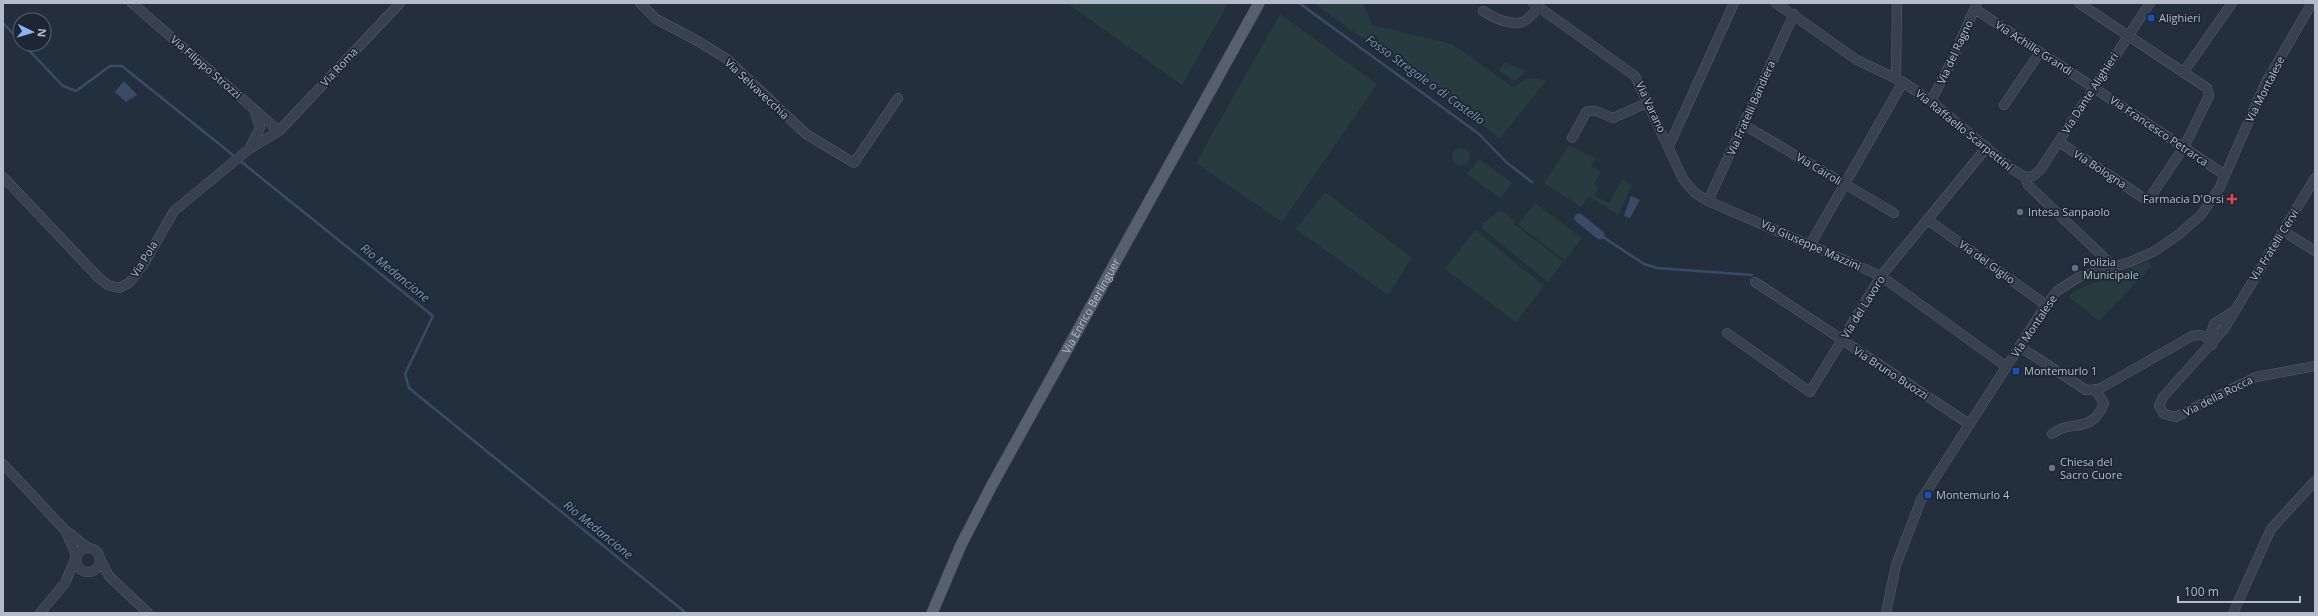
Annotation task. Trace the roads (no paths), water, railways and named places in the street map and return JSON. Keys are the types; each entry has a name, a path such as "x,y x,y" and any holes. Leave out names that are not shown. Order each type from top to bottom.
{"main road":[{"name":"Via Enrico Berlinguer","path":"932,613 961,545 992,485 1259,3"}],"street":[{"name":"Via Filippo Strozzi","path":"132,3 279,131"},
{"name":"Via Roma","path":"279,131 400,3"},
{"name":"Via Selvavecchia","path":"640,3 656,19 696,40 727,59 806,134 854,163 898,98"},
{"path":"1669,146 1734,3"},
{"name":"Via Raffaello Scarpettini","path":"1776,3 1794,14 1857,60 1899,80 1931,101 2012,169 2025,177 2028,185 2112,266"},
{"path":"1810,245 1844,185 1899,80 1897,3"},
{"path":"2080,3 2207,88 2209,96 2184,147"},
{"name":"Via Dante Alighieri","path":"2025,177 2033,176 2040,170 2150,3"},
{"path":"2183,73 2232,3"},
{"name":"Via Montalese","path":"1886,613 1896,565 1921,500 2046,305 2057,291 2079,277 2155,251 2178,235 2208,207 2225,175 2265,84 2312,3"},
{"path":"1483,11 1496,18 1519,23 1525,21 1536,5"},
{"name":"Via Varano","path":"1536,5 1632,72 1640,83 1687,184 1695,193 1708,202"},
{"name":"Via Achille Grandi","path":"1976,6 2040,52 2094,87"},
{"name":"Via del Ragno","path":"1931,101 1954,58 1976,6"},
{"name":"Via Fratelli Bandiera","path":"1708,202 1794,14"},
{"path":"2004,105 2040,52"},
{"name":"Via Francesco Petrarca","path":"2094,87 2225,175"},
{"path":"1572,138 1587,111 1596,111 1613,118 1649,102"},
{"name":"Via Pola","path":"249,149 260,128 254,108"},
{"name":"Via Cairoli","path":"1744,125 1894,214"},
{"name":"Via Pola","path":"3,177 98,278 108,286 119,288 129,283 143,265 174,211 241,155 279,131"},
{"name":"Via Bologna","path":"2059,142 2145,199 2149,199 2184,147"},
{"name":"Via del Lavoro","path":"1727,333 1810,392 1881,276 1987,147"},
{"name":"Via Fratelli Cervi","path":"2211,342 2214,324 2234,311 2315,178"},
{"name":"Via Giuseppe Mazzini","path":"1708,202 1881,276 2007,367"},
{"name":"Via del Giglio","path":"1928,220 2046,305"},
{"path":"2283,232 2315,251"},
{"name":"Via Bruno Buozzi","path":"1755,282 1969,424"},
{"path":"2020,347 2086,390 2095,389 2192,336 2202,334 2211,342"},
{"name":"Via della Rocca","path":"2211,342 2160,401 2160,410 2164,414 2172,417 2181,415 2256,377 2315,366"},
{"path":"2052,434 2063,428 2082,426 2100,412 2104,403 2095,389"},
{"path":"3,464 66,530 87,547 98,552 109,576 148,613"},
{"path":"2232,613 2270,529 2315,481"},
{"path":"66,530 76,557 77,567 88,572 109,576"},
{"path":"40,613 65,583 76,557 81,550 87,547"},
{"path":"65,583 98,566 100,559"}],"water":[{"path":"124,81 137,95 126,102 115,92"},
{"path":"1631,196 1640,200 1630,218 1624,216"}],"waterway":[{"name":"Fosso Stregale o di Castello","path":"1299,3 1479,134 1506,162 1532,182"},
{"name":"Rio Medancione","path":"3,23 12,33"},
{"name":"Rio Medancione","path":"31,52 63,86 76,91 110,66 122,66 433,316 405,374 409,388 686,613"},
{"name":"Fosso Stregale o di Castello","path":"1579,218 1600,235"},
{"name":"Fosso Stregale o di Castello","path":"1600,235 1644,264 1657,268 1752,275"}],"place":[{"name":"Alighieri","path":"2151,18"},
{"name":"Farmacia D'Orsi","path":"2232,199"},
{"name":"Intesa Sanpaolo","path":"2020,212"},
{"name":"Polizia Municipale","path":"2075,268"},
{"name":"Montemurlo 1","path":"2016,371"},
{"name":"Chiesa del Sacro Cuore","path":"2052,468"},
{"name":"Montemurlo 4","path":"1928,495"}]}
